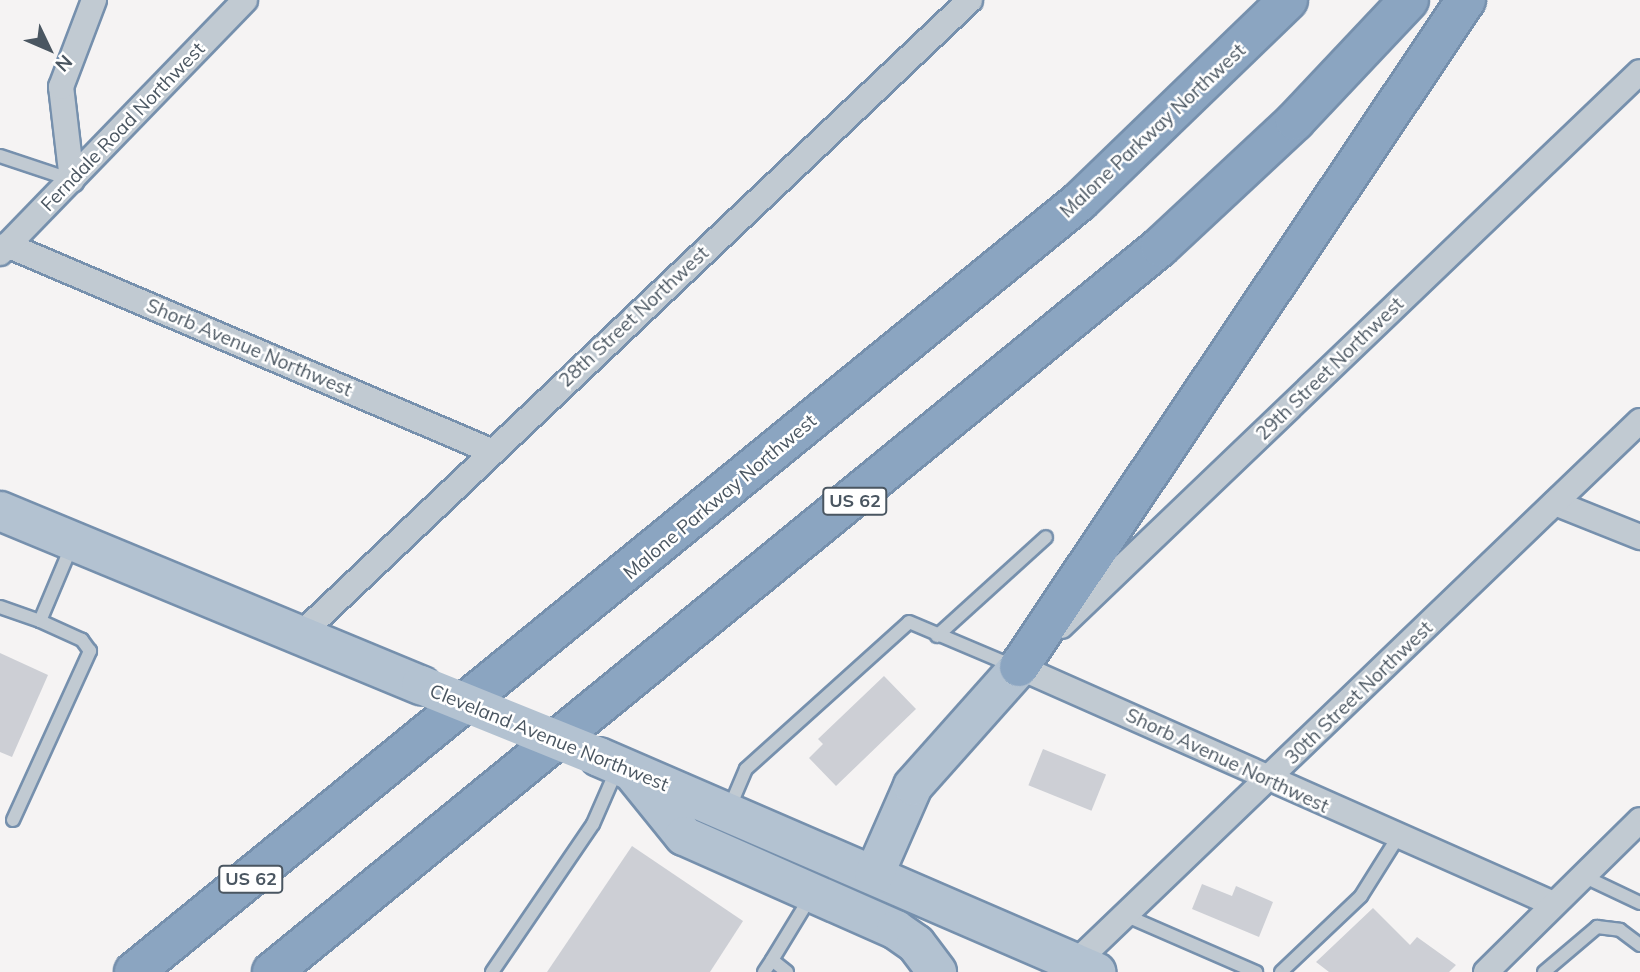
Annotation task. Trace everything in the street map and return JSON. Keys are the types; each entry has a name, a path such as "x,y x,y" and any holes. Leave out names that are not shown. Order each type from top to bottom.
{"highway":[{"name":"Malone Parkway Northwest","path":"134,972 1080,201 1288,0"},
{"name":"US 62","path":"272,972 1160,247 1295,121 1409,0"},
{"path":"1019,667 1466,0"}],"main road":[{"name":"Cleveland Avenue Northwest","path":"0,511 617,765 1086,967"},
{"path":"874,875 908,793 1019,667"},
{"path":"617,765 684,836 812,896 896,930 916,944 937,972"}],"street":[{"path":"72,180 61,87 94,0"},
{"name":"Ferndale Road Northwest","path":"4,249 245,0"},
{"name":"28th Street Northwest","path":"300,635 491,451 970,0"},
{"name":"29th Street Northwest","path":"1019,667 1640,72"},
{"name":"Shorb Avenue Northwest","path":"4,249 491,451"},
{"name":"30th Street Northwest","path":"1086,967 1127,916 1640,421"},
{"path":"1555,503 1640,537"},
{"name":"Shorb Avenue Northwest","path":"1019,667 1551,903"},
{"path":"1486,972 1551,903 1640,820"}],"lane":[{"path":"0,156 72,180"},
{"path":"937,636 1046,537"},
{"path":"40,621 73,541"},
{"path":"0,607 82,640 90,651 13,820"},
{"path":"728,813 746,769 909,622 994,663 1019,667"},
{"path":"492,972 593,824 617,765"},
{"path":"1281,972 1373,882 1398,837"},
{"path":"1581,875 1640,903"},
{"path":"764,972 812,896"},
{"path":"1127,916 1256,972"},
{"path":"1544,972 1597,927 1620,930 1640,946"},
{"path":"772,960 787,972"}],"building":[{"path":"0,653 48,675 12,757 0,752"},
{"path":"884,676 916,709 836,786 809,758 823,744 818,739"},
{"path":"1043,749 1106,774 1091,811 1028,785"},
{"path":"632,846 743,921 710,972 547,972"},
{"path":"1202,884 1232,896 1236,886 1273,902 1259,937 1192,909"},
{"path":"1373,908 1410,945 1417,937 1456,965 1449,972 1329,972 1316,962"}]}
